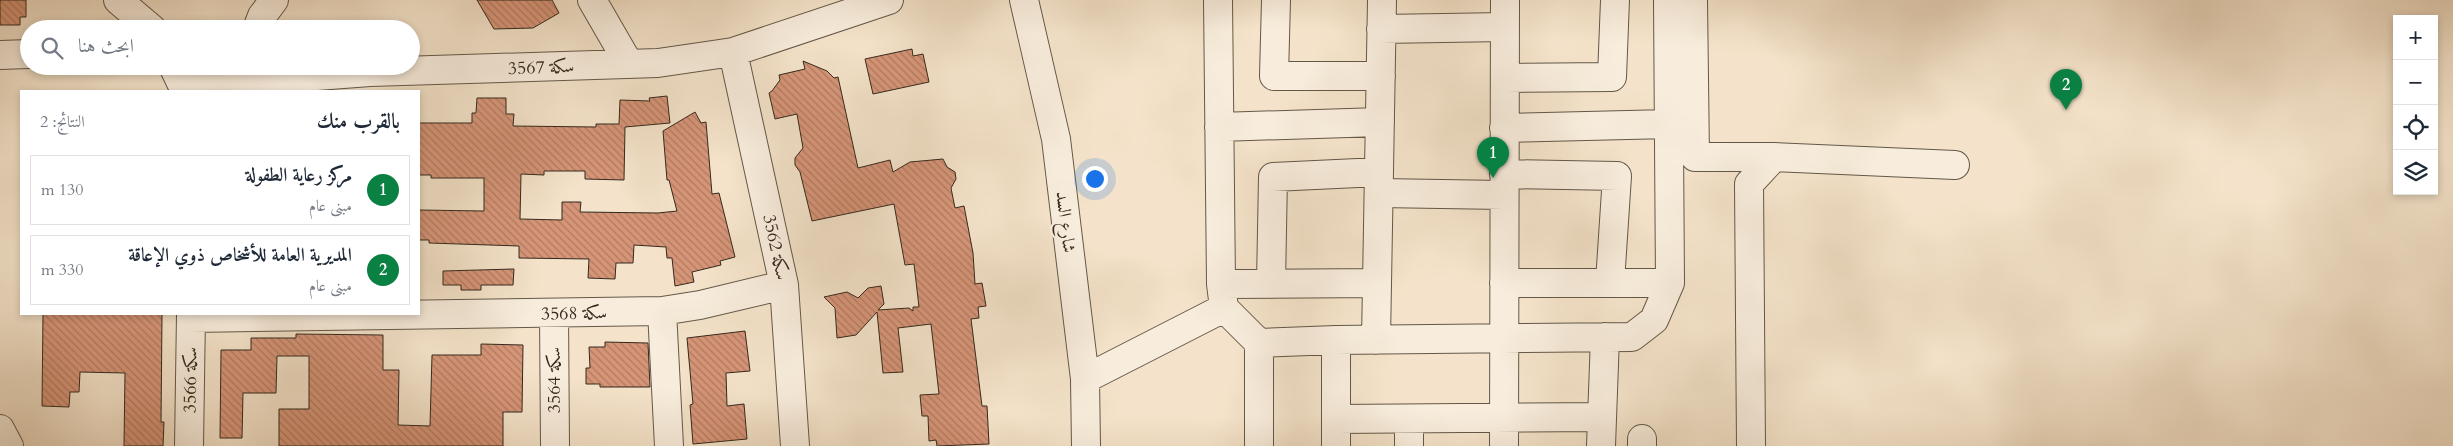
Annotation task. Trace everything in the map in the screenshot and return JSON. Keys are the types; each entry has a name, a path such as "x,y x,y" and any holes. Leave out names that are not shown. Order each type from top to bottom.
{"street":[{"path":"118,0 139,20"},
{"path":"260,20 274,0"},
{"path":"592,0 629,64"},
{"name":"سكة 3567","path":"281,75 370,82 658,63 733,52 842,7 889,0"},
{"name":"شارع السد","path":"1024,0 1056,139 1085,379 1086,446"},
{"path":"1218,0 1222,296 1258,343 1259,446"},
{"path":"1276,0 1274,76 1381,76"},
{"path":"1376,340 1382,0"},
{"path":"1504,446 1505,0"},
{"path":"1505,78 1612,77 1615,0"},
{"path":"1258,343 1336,340 1632,337 1654,320 1670,283 1668,0"},
{"path":"1694,0 1695,157 1774,157 1955,165"},
{"path":"1381,29 1505,27"},
{"name":"سكة 3562","path":"733,52 784,285 795,446"},
{"path":"0,55 20,54"},
{"name":"سكة 3567","path":"180,81 236,75"},
{"path":"1219,127 1380,122"},
{"path":"1504,128 1669,124"},
{"path":"1751,446 1749,184 1774,157"},
{"path":"1271,284 1273,177 1379,183 1504,185 1617,176 1610,282"},
{"path":"1085,379 1222,296 1271,284 1377,283"},
{"path":"1504,283 1670,283"},
{"name":"سكة 3568","path":"420,315 662,311 700,305 784,285"},
{"path":"662,311 669,446"},
{"name":"سكة 3564","path":"554,314 555,446"},
{"name":"سكة 3568","path":"191,316 360,315"},
{"name":"سكة 3566","path":"189,446 191,316"},
{"path":"1601,446 1605,337"},
{"path":"1336,340 1336,446"},
{"path":"1336,418 1504,419 1602,417"},
{"path":"1409,419 1409,446"},
{"path":"0,429 9,446"}],"building":[{"path":"0,0 26,0 26,17 20,17 20,25 0,25"},
{"path":"477,0 552,0 559,13 533,28 494,29"},
{"path":"912,49 913,56 923,54 929,82 873,94 865,59"},
{"path":"803,61 827,71 834,78 838,77 858,168 890,160 893,172 910,162 943,159 947,167 955,172 956,179 951,188 955,208 964,206 973,253 975,284 982,283 986,306 978,307 979,318 971,319 982,406 987,406 989,444 937,446 936,440 929,441 928,416 922,416 920,395 939,394 931,324 898,328 903,372 883,373 877,312 856,335 837,338 835,308 824,297 847,292 858,298 868,288 881,286 884,304 878,310 909,308 913,311 913,307 919,307 914,264 905,265 894,204 812,221 800,172 795,165 795,158 803,148 797,114 775,119 769,93 780,80 779,75 805,69"},
{"path":"667,96 670,123 625,127 624,180 585,179 585,171 544,171 544,175 521,174 520,219 562,220 562,202 581,202 580,212 658,213 677,211 669,180 667,180 663,131 695,112 701,123 706,122 712,194 719,193 735,257 720,261 721,265 692,272 694,282 675,286 672,258 667,258 666,247 634,245 633,263 616,263 615,279 588,278 589,259 519,258 519,246 429,243 429,240 420,240 420,210 484,211 484,178 431,178 431,175 420,175 420,123 472,123 472,113 476,113 477,98 506,98 506,114 514,114 513,126 596,127 596,124 619,124 620,100 650,101 649,98"},
{"path":"514,269 513,285 481,285 481,290 461,290 461,285 443,285 443,271"},
{"path":"43,315 162,315 161,422 164,422 163,446 124,446 125,373 80,372 79,392 70,392 69,407 42,406"},
{"path":"745,331 750,371 726,373 727,406 744,404 747,439 693,444 690,405 693,404 687,338"},
{"path":"296,334 383,335 383,370 399,370 398,425 430,426 432,355 481,355 481,344 523,345 522,412 503,412 503,446 279,446 279,409 309,409 309,356 277,356 276,393 243,393 242,438 220,438 221,350 251,350 251,338 296,338"},
{"path":"605,342 648,343 650,387 600,387 600,384 586,384 586,368 590,368 589,347 605,347"}],"place":[{"name":"المديرية العامة للأشخاص ذوي الإعاقة","path":"2066,110"},
{"name":"مركز رعاية الطفولة","path":"1493,178"}]}
